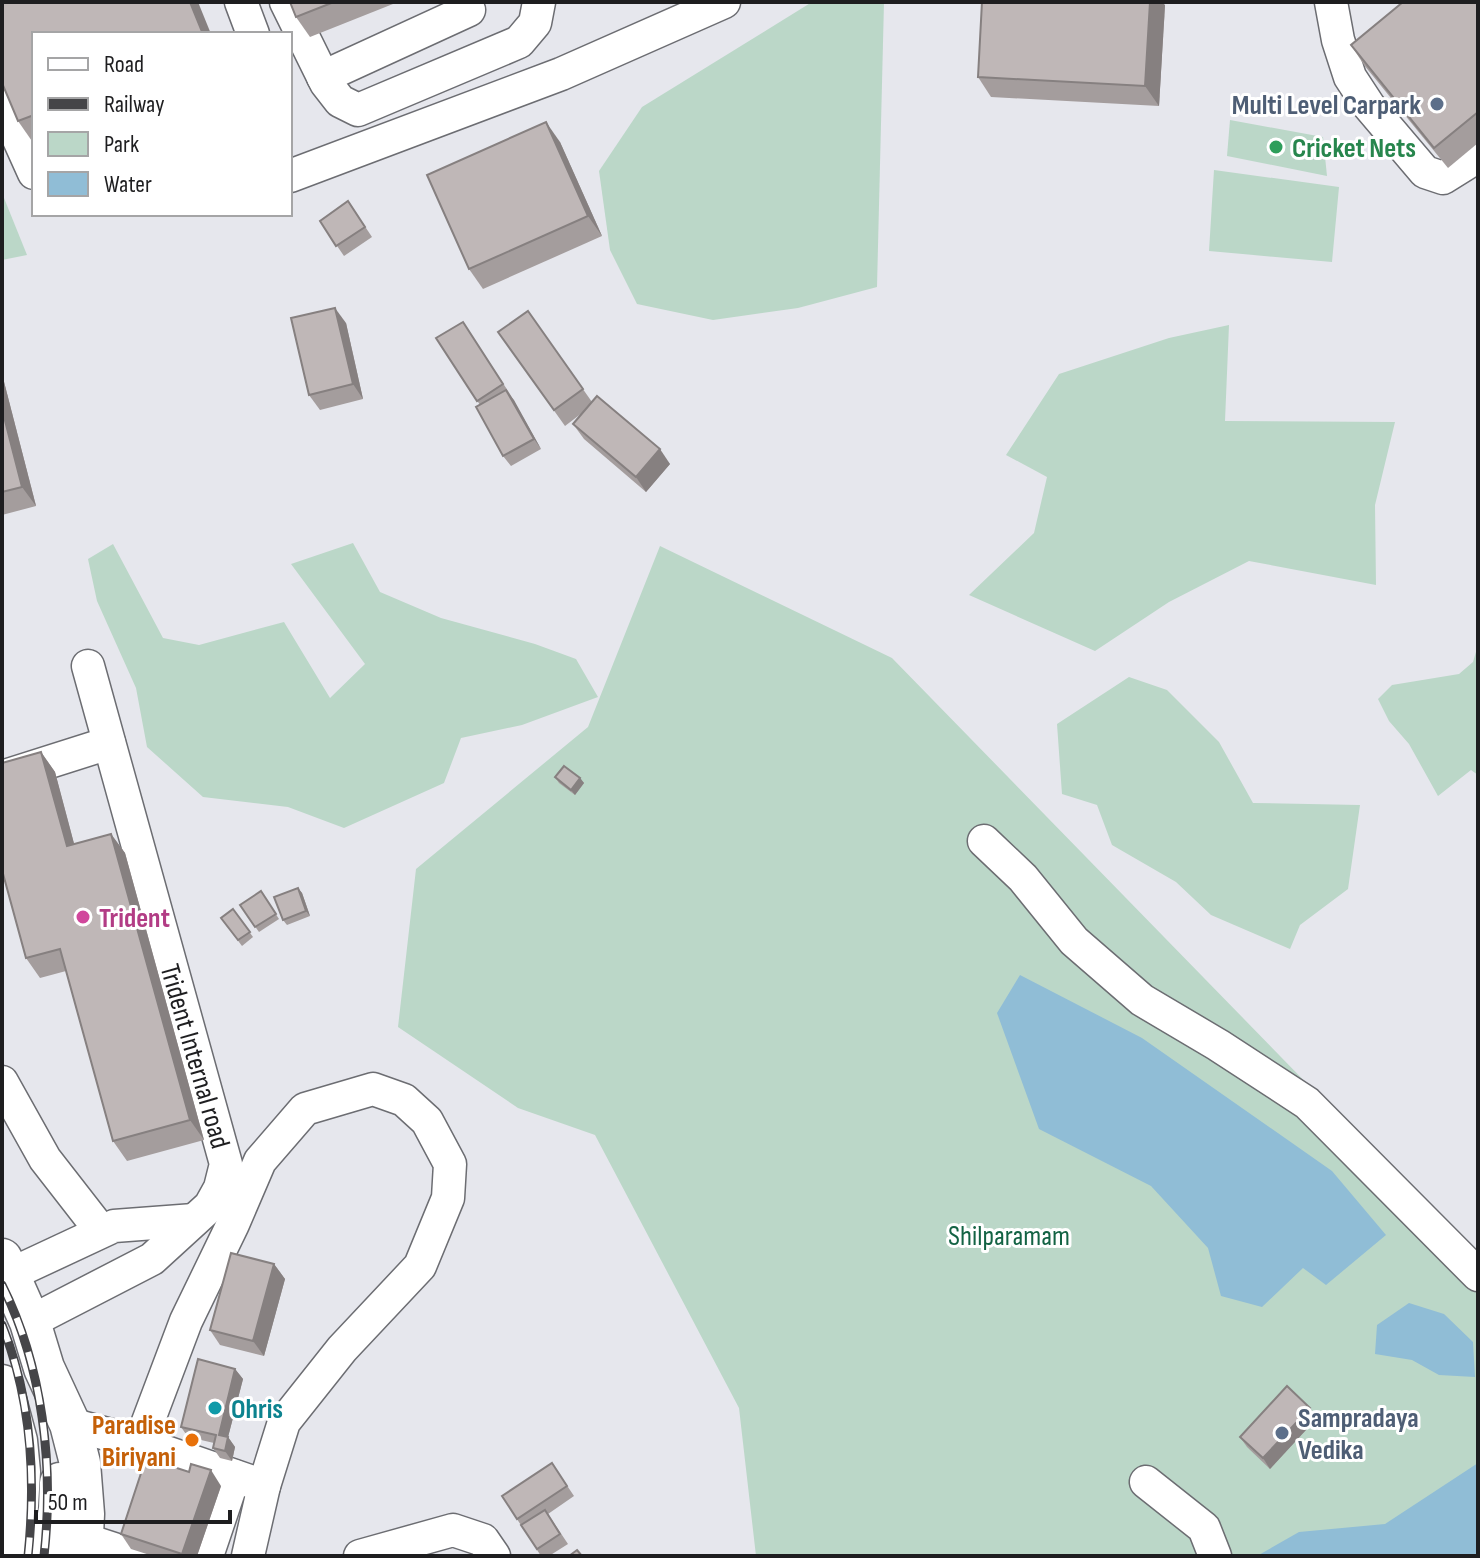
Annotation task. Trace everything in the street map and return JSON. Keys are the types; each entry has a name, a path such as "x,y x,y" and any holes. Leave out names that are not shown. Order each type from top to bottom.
{"main road":[{"path":"6,1267 30,1322 44,1368 59,1445 59,1509 67,1549"},
{"path":"44,1368 70,1424 80,1463 67,1549"},
{"path":"2,1385 17,1441 20,1472 15,1556"},
{"path":"2,1392 9,1450 2,1501"}],"lane":[{"path":"241,2 252,32"},
{"path":"286,2 323,77 340,101 358,110 519,42 535,23 539,2"},
{"path":"292,175 561,74 724,2"},
{"path":"1331,2 1338,40 1350,77 1369,106 1425,172 1443,178 1478,156"},
{"path":"323,77 469,10"},
{"path":"2,102 32,169"},
{"name":"Trident Internal road","path":"30,1322 152,1259 210,1206 226,1164 88,666"},
{"path":"2,777 109,743"},
{"path":"984,841 1023,878 1074,941 1142,1000 1307,1103 1478,1275"},
{"path":"2,1082 45,1159 101,1231"},
{"path":"140,1443 186,1321 260,1161 305,1109 373,1089 404,1100 427,1121 450,1164 448,1198 420,1266 342,1349 284,1422 207,1556"},
{"path":"6,1267 114,1226 194,1220"},
{"path":"70,1424 140,1443 249,1481"},
{"path":"248,1556 249,1481"},
{"path":"1146,1482 1204,1528 1215,1556"},
{"path":"360,1556 453,1530 483,1540 494,1556"},
{"path":"67,1549 135,1556"}],"green space":[{"path":"812,2 884,2 877,287 798,308 713,320 637,304 610,250 599,171 642,107"},
{"name":"Cricket Nets","path":"1230,120 1323,137 1327,176 1227,156"},
{"path":"1214,170 1339,187 1332,262 1209,251"},
{"path":"2,193 27,255 2,260"},
{"path":"1229,325 1225,421 1395,422 1375,505 1376,585 1249,561 1169,602 1095,651 969,595 1034,533 1047,477 1006,455 1059,374 1169,338"},
{"path":"353,543 380,592 441,618 535,644 576,659 598,697 522,725 461,738 444,783 344,828 288,807 203,797 147,747 136,688 97,601 88,559 113,544 163,638 199,645 284,622 330,698 365,664 291,564"},
{"name":"Shilparamam","path":"660,546 892,658 1478,1259 1478,1556 756,1556 739,1408 595,1135 518,1108 398,1027 416,869 588,727"},
{"path":"1478,645 1478,775 1471,770 1438,796 1409,744 1389,721 1378,699 1392,685 1459,674 1473,662"},
{"path":"1129,677 1167,690 1219,742 1253,803 1360,805 1348,889 1300,925 1290,949 1211,915 1176,882 1112,845 1097,805 1062,794 1057,724"}],"water":[{"path":"1020,975 1142,1038 1332,1171 1386,1235 1326,1285 1303,1268 1262,1307 1221,1296 1208,1248 1151,1186 1039,1129 997,1013"},
{"path":"1409,1303 1444,1314 1473,1342 1475,1377 1439,1375 1412,1360 1375,1354 1377,1325"},
{"path":"1478,1463 1478,1556 1257,1556 1299,1532 1385,1524"}],"building":[{"path":"2,2 190,2 202,32 32,32 32,116 18,121 2,83"},
{"path":"290,2 334,2 296,17"},
{"path":"982,2 1150,2 1145,86 978,77"},
{"name":"Multi Level Carpark","path":"1403,2 1478,2 1478,112 1434,148 1351,45"},
{"path":"546,122 588,216 469,269 427,175"},
{"path":"348,201 365,227 336,246 320,221"},
{"path":"335,308 353,384 309,395 291,318"},
{"path":"528,311 583,389 554,410 498,332"},
{"path":"463,322 503,384 477,401 436,338"},
{"path":"506,390 534,439 503,456 476,407"},
{"path":"597,396 660,449 636,477 573,424"},
{"path":"2,409 22,487 2,492"},
{"name":"Trident","path":"41,752 67,846 111,834 190,1120 113,1141 60,949 26,958 2,870 2,763"},
{"path":"564,766 580,778 571,790 555,777"},
{"path":"298,888 306,911 283,920 274,897"},
{"path":"261,891 276,914 255,927 240,905"},
{"path":"233,909 250,932 238,940 221,918"},
{"path":"231,1253 274,1264 253,1341 210,1330"},
{"name":"Ohris","path":"198,1359 235,1369 219,1435 228,1437 225,1451 213,1448 216,1435 181,1427"},
{"path":"1287,1386 1310,1408 1263,1458 1240,1437"},
{"path":"146,1458 189,1472 191,1464 211,1470 182,1554 121,1534"},
{"path":"552,1463 567,1486 517,1519 502,1496"},
{"path":"545,1510 560,1534 537,1549 521,1525"}],"railway":[{"path":"2,1285 27,1349 42,1418 47,1487 44,1556"},
{"path":"2,1325 19,1381 29,1439 31,1498 28,1556"}],"place":[{"name":"Multi Level Carpark","path":"1437,104"},
{"name":"Cricket Nets","path":"1276,147"},
{"name":"Trident","path":"83,917"},
{"name":"Ohris","path":"215,1408"},
{"name":"Sampradaya Vedika","path":"1282,1433"},
{"name":"Paradise Biriyani","path":"192,1440"}]}
